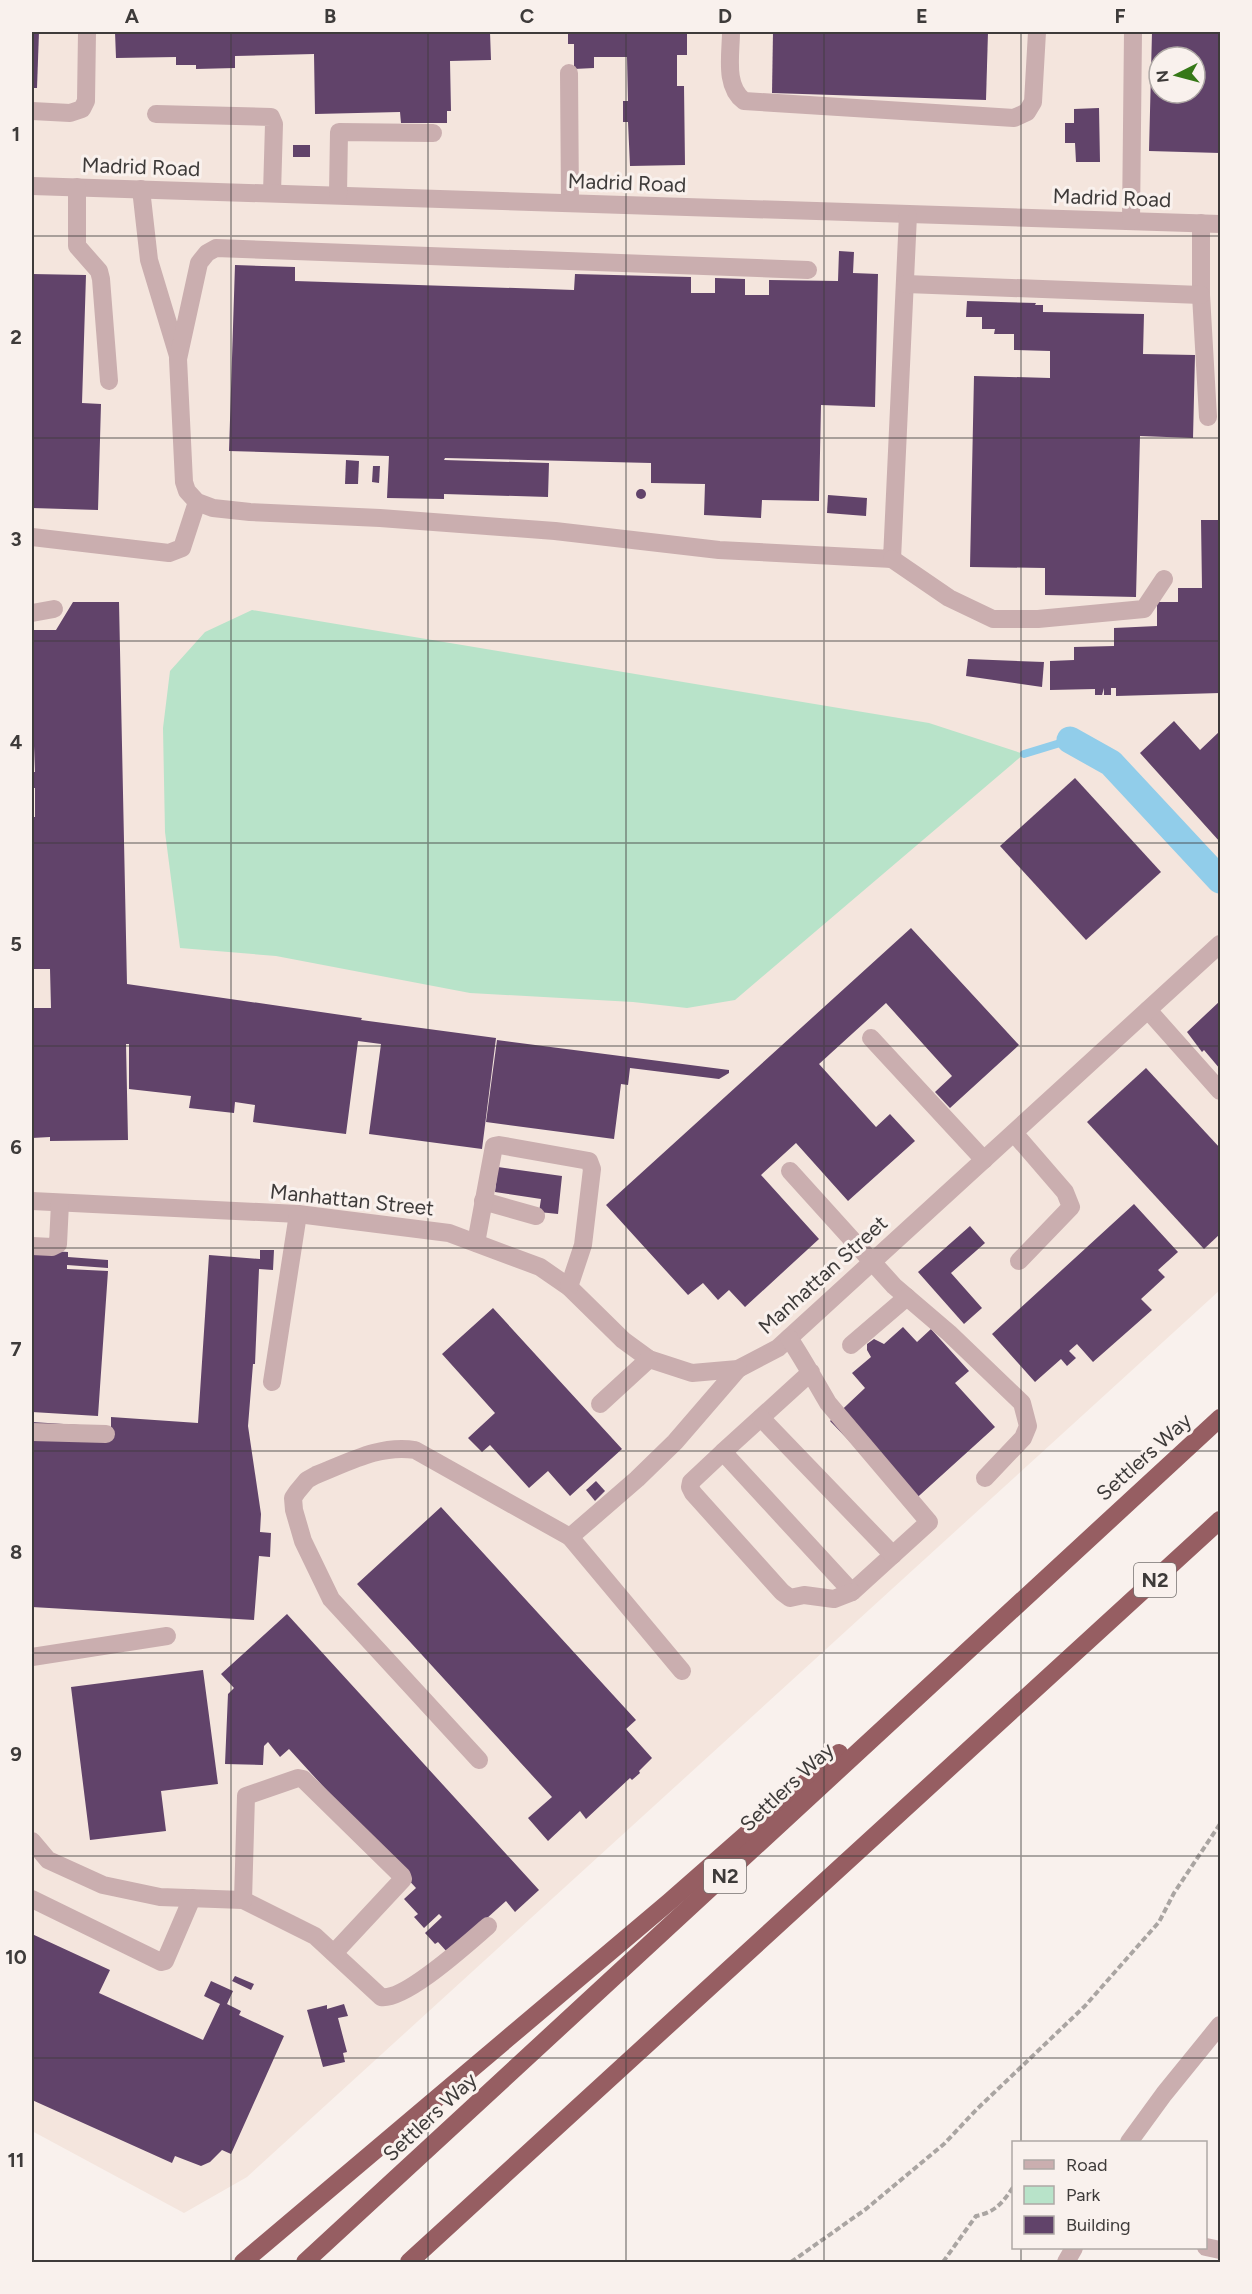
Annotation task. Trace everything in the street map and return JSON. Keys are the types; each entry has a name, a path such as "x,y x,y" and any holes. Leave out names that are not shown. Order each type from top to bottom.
{"highway":[{"name":"Settlers Way","path":"305,2262 1221,1418"},
{"path":"243,2262 669,1902 1144,1487"},
{"name":"N2","path":"409,2262 1221,1520"}],"street":[{"path":"32,111 70,113 82,109 86,101 87,32"},
{"path":"731,32 731,85 735,95 744,101 1014,118 1027,112 1033,102 1037,32"},
{"path":"1131,221 1133,32"},
{"path":"568,73 570,203"},
{"path":"156,114 271,117 274,124 272,194"},
{"path":"338,195 339,132 433,133"},
{"name":"Madrid Road","path":"32,186 1221,224"},
{"path":"77,187 77,246 99,271 101,279 109,381"},
{"path":"141,189 149,260 178,359 184,482 187,491 197,502 213,508 250,512 543,530 719,550 892,559 949,598 993,619 1038,619 1144,609 1164,579"},
{"path":"892,559 908,215"},
{"path":"1201,223 1201,295 1208,417"},
{"path":"178,359 200,263 207,253 216,248 808,270"},
{"path":"906,284 1201,295"},
{"path":"32,537 169,553 182,548 197,502"},
{"path":"32,613 54,609"},
{"name":"Manhattan Street","path":"32,1201 298,1214 449,1233 540,1267 569,1287 623,1340 649,1359 692,1373 738,1369 778,1348 1221,944"},
{"path":"1148,1010 1221,1091"},
{"path":"871,1038 984,1160"},
{"path":"1014,1133 1065,1192 1071,1208 1019,1261"},
{"path":"476,1243 492,1150 497,1145 591,1163 591,1188 583,1245 569,1287"},
{"path":"790,1171 872,1263 1022,1403 1028,1426 1023,1438 985,1479"},
{"path":"483,1201 536,1216"},
{"path":"32,1246 52,1247 58,1244 60,1203"},
{"path":"272,1382 298,1214"},
{"path":"852,1345 907,1297"},
{"path":"789,1338 811,1372 828,1402 929,1522 852,1592 834,1599 804,1595 790,1598 782,1592 690,1487 691,1482 811,1372"},
{"path":"600,1404 649,1359"},
{"path":"570,1537 637,1479 675,1442 738,1369"},
{"path":"761,1418 893,1555"},
{"path":"32,1432 106,1434"},
{"path":"479,1760 331,1599 303,1541 294,1510 293,1498 307,1480 376,1452 401,1448 415,1450 570,1537 682,1671"},
{"path":"723,1452 852,1592"},
{"path":"32,1657 168,1635"},
{"path":"243,1900 246,1796 298,1778 303,1779 403,1879 334,1953"},
{"path":"32,1841 48,1860 103,1885 159,1897 243,1900 315,1936 381,1997 398,1994 444,1964 488,1926"},
{"path":"32,1899 161,1962 165,1961 192,1898"},
{"path":"1130,2141 1150,2112 1221,2025"}],"path":[{"path":"791,2262 866,2209 944,2144 977,2109 1085,2007 1159,1922 1174,1893 1221,1824"},
{"path":"943,2262 976,2216 990,2213 1012,2189"}],"shaded area":[{"path":"32,32 1220,32 1220,1290 247,2177 184,2213 32,2131"}],"green space":[{"path":"252,610 929,723 1024,754 735,1000 687,1008 633,1002 470,993 276,956 180,948 165,832 163,728 170,671 205,632"}],"building":[{"path":"32,32 39,32 37,88 32,88"},
{"path":"115,32 490,32 491,60 450,61 451,111 447,111 447,123 401,123 400,112 315,114 314,54 235,56 235,68 196,69 196,65 176,65 176,57 116,58"},
{"path":"568,32 687,32 687,55 677,55 677,86 684,86 685,165 630,166 628,122 623,122 623,101 628,101 627,57 594,57 594,68 574,69 574,44 568,44"},
{"path":"773,32 988,32 986,100 772,93"},
{"path":"1152,32 1220,32 1220,153 1149,151 1150,105 1207,105 1207,45 1152,45"},
{"path":"1099,108 1100,162 1076,162 1075,143 1065,143 1065,123 1074,123 1074,109"},
{"path":"293,145 310,145 310,157 293,157"},
{"path":"839,251 854,252 853,273 878,274 875,407 821,405 819,501 762,500 761,518 704,515 705,484 651,483 651,463 445,458 444,460 549,463 548,497 444,494 444,499 387,498 389,456 229,451 235,265 295,267 295,281 574,290 575,274 691,277 691,293 715,293 715,278 745,279 745,295 769,295 769,280 838,281"},
{"path":"32,274 86,275 82,403 101,404 98,510 32,508"},
{"path":"967,301 1036,303 1035,305 1043,305 1043,312 1144,314 1143,354 1195,355 1193,438 1140,436 1136,597 1045,595 1045,568 970,567 974,376 1050,378 1050,351 1014,350 1014,334 994,334 995,329 982,329 982,317 966,317"},
{"path":"346,460 359,461 358,484 345,484"},
{"path":"373,466 380,466 379,483 372,482"},
{"path":"641,489 646,494 641,499 636,494"},
{"path":"828,495 867,498 866,516 827,513"},
{"path":"1201,520 1220,520 1220,693 1116,696 1116,688 1111,688 1111,695 1104,695 1104,688 1102,695 1095,695 1095,689 1050,690 1050,661 1074,660 1074,647 1114,646 1114,628 1157,626 1157,602 1178,602 1178,588 1202,588"},
{"path":"73,602 119,602 127,984 496,1038 482,1149 369,1134 381,1044 358,1041 346,1134 253,1122 255,1105 235,1102 234,1113 189,1108 191,1096 129,1089 129,1044 126,1044 128,1140 50,1141 50,1137 32,1138 33,1008 51,1008 50,969 32,969 32,817 35,817 35,788 32,788 32,772 35,772 34,746 32,746 34,702 32,702 32,630 56,630"},
{"path":"968,659 1044,662 1042,687 966,676"},
{"path":"1174,721 1200,750 1220,731 1220,842 1140,753"},
{"path":"1075,778 1161,872 1086,940 1000,846"},
{"path":"911,928 1019,1045 950,1108 935,1092 952,1076 886,1003 819,1064 876,1127 890,1114 915,1141 848,1201 796,1143 761,1175 819,1239 745,1307 729,1290 718,1300 703,1283 688,1295 606,1205"},
{"path":"1220,1001 1220,1069 1204,1050 1202,1052 1187,1032"},
{"path":"497,1040 729,1070 729,1073 719,1079 630,1068 628,1085 621,1084 614,1139 486,1122"},
{"path":"1146,1068 1220,1148 1220,1234 1204,1249 1087,1122"},
{"path":"498,1167 562,1176 558,1214 539,1212 541,1199 495,1192"},
{"path":"1134,1204 1178,1252 1158,1270 1165,1277 1141,1299 1152,1310 1093,1362 1077,1344 1069,1351 1076,1358 1067,1366 1061,1359 1035,1382 992,1334"},
{"path":"970,1226 985,1243 951,1273 982,1308 964,1324 918,1272"},
{"path":"32,1250 68,1252 68,1257 108,1260 108,1268 67,1265 67,1269 108,1271 98,1416 32,1412"},
{"path":"260,1250 274,1250 273,1270 259,1269 255,1364 253,1364 248,1426 261,1514 260,1532 271,1533 270,1557 259,1556 254,1620 32,1607 32,1422 111,1427 111,1417 198,1423 209,1255 260,1259"},
{"path":"493,1308 622,1449 570,1496 548,1471 529,1488 490,1445 482,1452 468,1438 495,1413 442,1354"},
{"path":"903,1327 917,1342 931,1329 969,1371 955,1383 995,1427 910,1504 830,1421 865,1388 852,1373 871,1357 867,1344 874,1339 884,1344"},
{"path":"596,1481 605,1491 595,1501 586,1490"},
{"path":"441,1507 636,1720 626,1729 652,1758 639,1771 640,1773 632,1780 630,1778 586,1819 580,1811 548,1841 528,1818 552,1797 357,1584"},
{"path":"287,1614 539,1890 515,1912 506,1901 448,1953 425,1933 442,1917 439,1914 424,1928 414,1917 418,1914 404,1899 416,1888 289,1749 280,1757 268,1742 264,1746 263,1765 225,1764 228,1694 234,1688 221,1674"},
{"path":"203,1670 218,1784 161,1791 166,1831 90,1840 71,1687"},
{"path":"32,1934 110,1970 99,1993 203,2040 220,2004 204,1996 211,1981 233,1991 227,2004 241,2011 239,2015 284,2036 231,2154 222,2150 210,2162 201,2166 175,2156 172,2163 32,2100"},
{"path":"235,1976 254,1984 251,1990 232,1981"},
{"path":"344,2004 348,2016 338,2018 347,2052 343,2053 345,2062 323,2067 307,2010 327,2005 327,2009"}],"waterway":[{"path":"1024,754 1070,740"},
{"path":"1070,740 1111,763 1220,880"}]}
